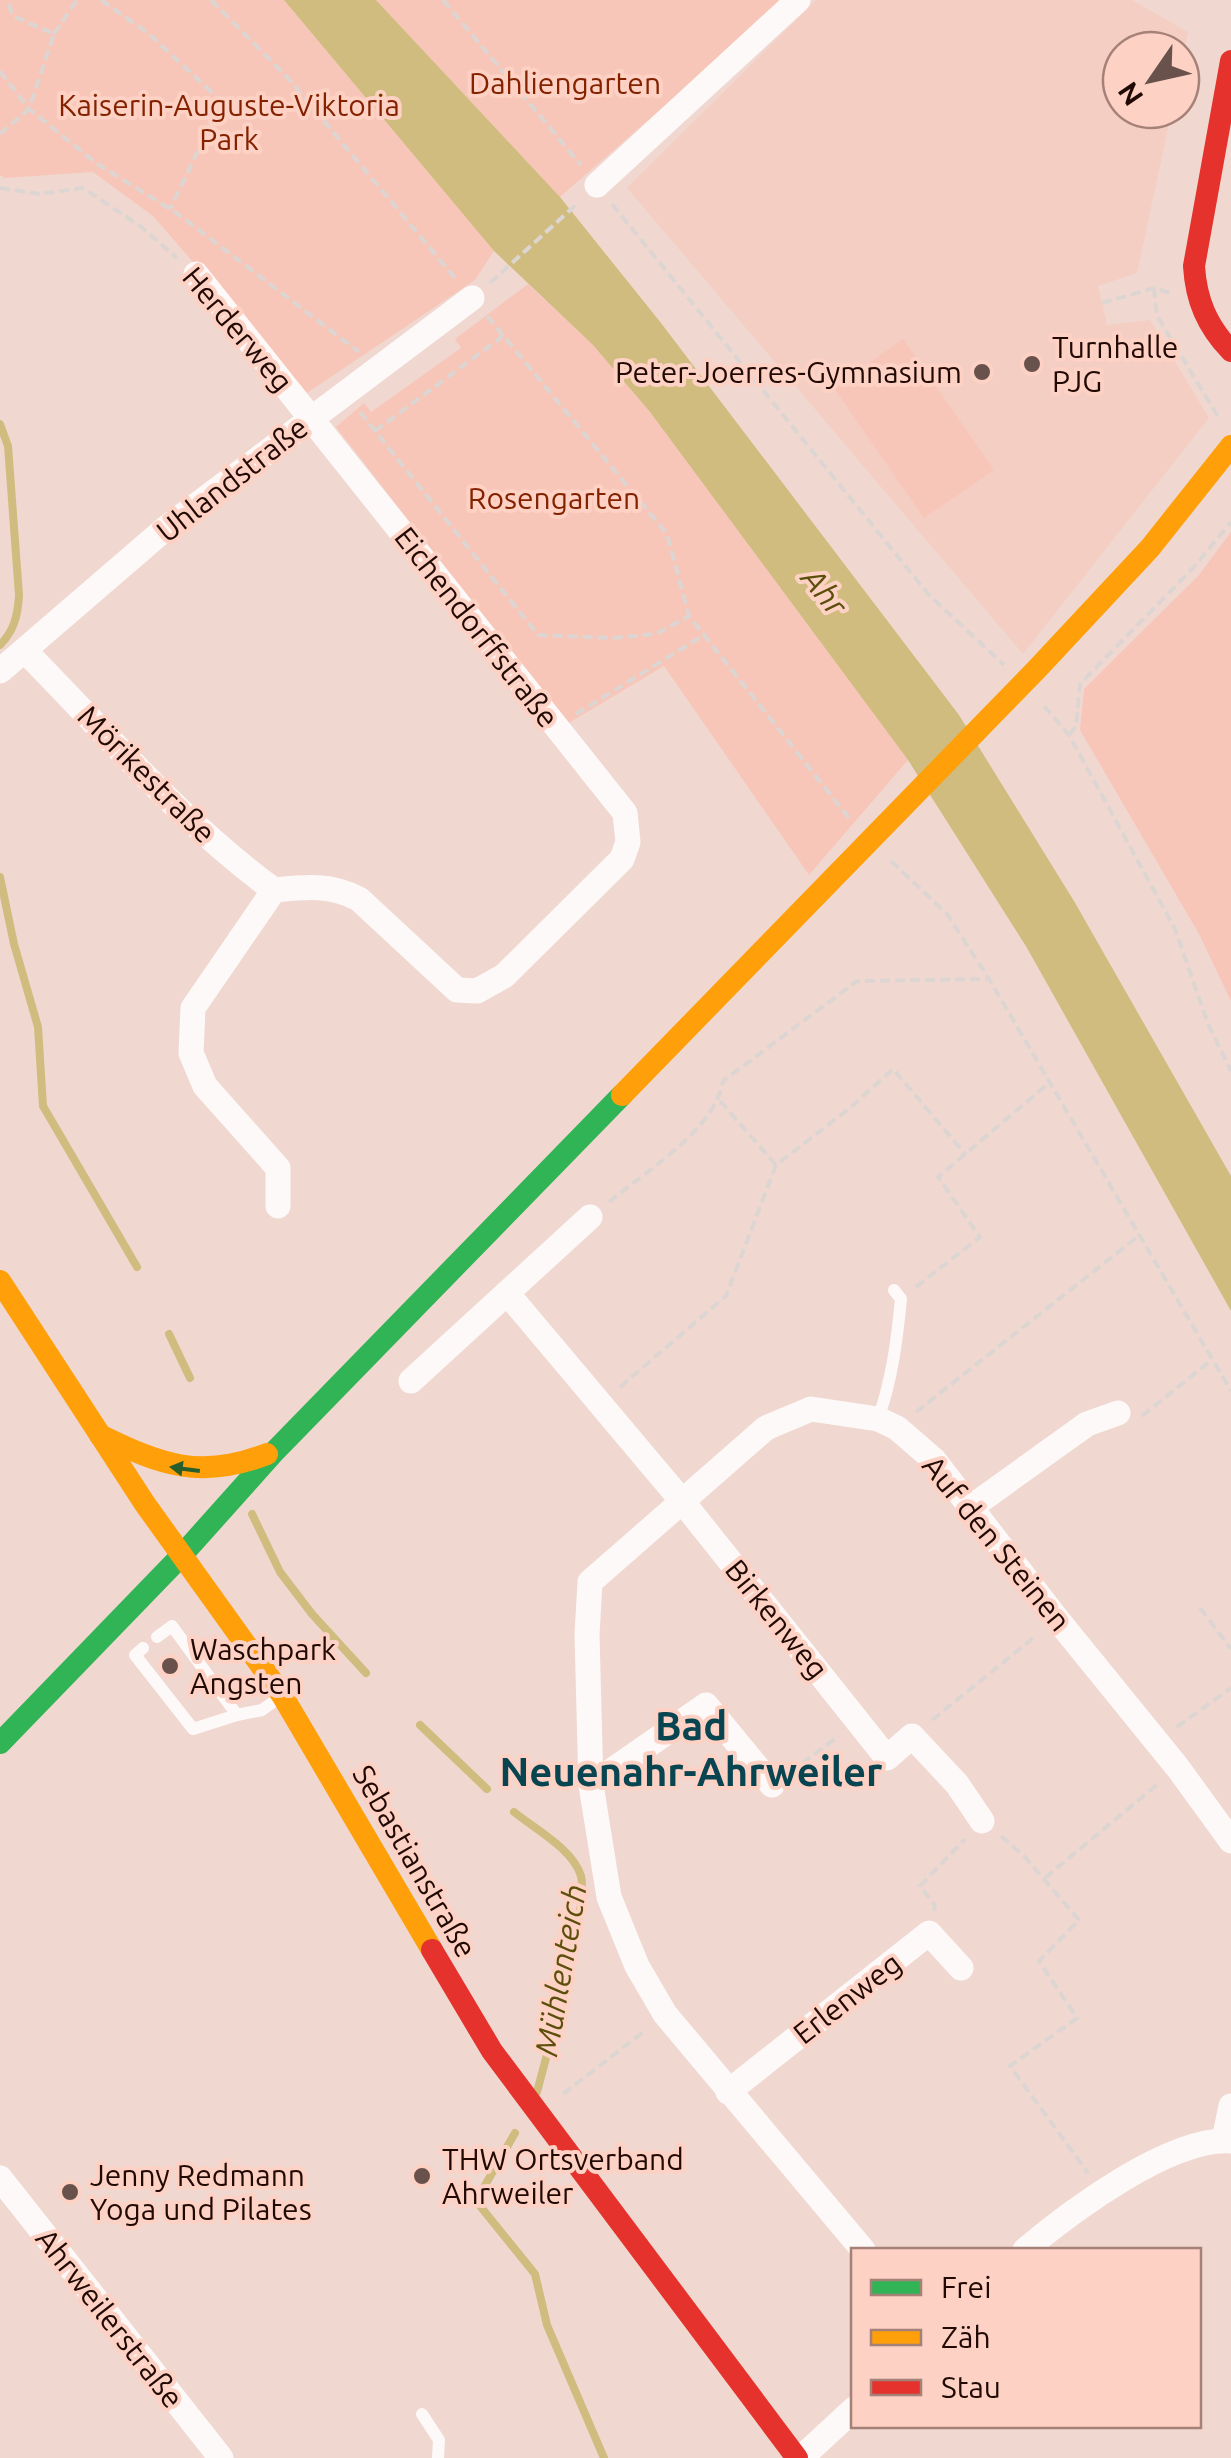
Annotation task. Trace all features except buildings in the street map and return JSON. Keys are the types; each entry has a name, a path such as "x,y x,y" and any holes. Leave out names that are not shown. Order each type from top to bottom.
{"street":[{"path":"591,191 798,0"},
{"path":"1231,61 1227,98 1194,251 1192,280 1208,324 1231,351"},
{"name":"Herderweg","path":"196,274 312,417"},
{"name":"Uhlandstraße","path":"0,671 166,528 481,291"},
{"name":"Eichendorffstraße","path":"274,890 322,886 360,898 457,990 477,991 504,976 622,859 628,842 625,814 312,417"},
{"path":"0,1742 182,1555 275,1451 1037,669 1150,548 1231,446"},
{"name":"Mörikestraße","path":"26,652 206,835 274,890"},
{"path":"274,890 194,1008 191,1053 205,1086 278,1168 278,1206"},
{"path":"412,1381 590,1217"},
{"name":"Sebastianstraße","path":"0,1281 99,1434 282,1695 492,2051 799,2458"},
{"name":"Birkenweg","path":"507,1292 682,1501 887,1758 912,1736"},
{"path":"861,2248 665,2014 637,1966 609,1897 591,1785 587,1635 590,1582 766,1428 812,1409 888,1423"},
{"path":"970,1508 1088,1424 1118,1413"},
{"name":"Auf den Steinen","path":"888,1423 934,1460 1056,1619 1178,1768 1231,1841"},
{"path":"99,1434 168,1466 202,1471 243,1466 275,1451"},
{"path":"591,1785 706,1705 772,1785"},
{"path":"912,1736 957,1784 982,1821"},
{"name":"Erlenweg","path":"728,2092 929,1933 961,1968"},
{"path":"1027,2248 1104,2191 1162,2158 1227,2141 1231,2106"},
{"name":"Ahrweilerstraße","path":"0,2178 221,2458"},
{"path":"799,2458 851,2412"}],"lane":[{"path":"888,1423 898,1295"},
{"path":"158,1637 172,1626 237,1715"},
{"path":"144,1648 135,1655 170,1690 192,1729 262,1710 282,1695"},
{"path":"176,1658 190,1648"},
{"path":"188,1676 202,1664"},
{"path":"422,2414 438,2440 438,2458"}],"path":[{"path":"7,0 13,16 54,34"},
{"path":"0,134 28,109 54,34 77,0"},
{"path":"101,0 148,33 218,98 218,109 170,209"},
{"path":"211,0 288,77 481,291 503,336 667,534 689,616 844,811"},
{"path":"443,0 591,191 930,594 1013,674"},
{"path":"0,71 28,109 96,163 170,209 352,344 376,371"},
{"name":"Herderweg","path":"0,188 40,194 83,188 140,226 196,274"},
{"path":"481,291 591,191"},
{"path":"1102,303 1154,288 1157,316 1221,422"},
{"path":"375,431 503,336"},
{"path":"346,393 538,635 614,638 656,634 689,616"},
{"path":"1069,735 1076,726 1080,684 1193,568 1231,522"},
{"path":"554,728 704,635"},
{"path":"1037,699 1069,735 1176,929 1208,1024 1231,1072"},
{"path":"884,854 947,914 1231,1391"},
{"path":"590,1217 696,1131 720,1101 722,1081 857,981 989,980"},
{"path":"600,1403 726,1296 776,1165 893,1069 966,1156"},
{"path":"898,1295 980,1238 938,1178 1049,1083"},
{"path":"720,1101 776,1165"},
{"path":"888,1423 1138,1236"},
{"path":"1118,1413 1142,1416 1211,1361"},
{"path":"1200,1608 1231,1649"},
{"path":"912,1736 1056,1619"},
{"path":"1156,1741 1231,1688"},
{"path":"772,1785 859,1721"},
{"path":"1045,1878 1178,1768"},
{"path":"929,1933 935,1906 920,1886 982,1821 1045,1878 1078,1920 1038,1961 1077,2018 1010,2066 1104,2191"},
{"path":"539,2118 558,2098 665,2014"}],"shaded area":[{"name":"Peter-Joerres-Gymnasium","path":"816,0 1132,0 1184,30 1101,30 1101,130 1168,130 1137,273 1098,286 1107,325 1150,320 1209,418 1023,654 627,188"}],"green space":[{"name":"Kaiserin-Auguste-Viktoria Park","path":"0,0 284,0 494,251 475,280 307,393 153,216 93,172 5,178 0,175"},
{"name":"Dahliengarten","path":"376,0 786,0 560,197"},
{"name":"Rosengarten","path":"528,284 593,345 650,412 908,760 809,875 664,666 567,724 336,427 364,403 371,412 461,348 455,339"},
{"path":"903,339 994,470 924,518 834,388"},
{"path":"1231,532 1231,1001 1199,934 1080,730 1084,689 1199,575"}],"water":[{"name":"Ahr","path":"284,0 376,0 560,197 661,323 959,715 1074,901 1231,1176 1231,1311 1027,948 908,760 650,412 593,345 494,251"}],"waterway":[{"name":"Mühlenteich","path":"0,424 8,446 19,595 14,622 0,645"},
{"name":"Mühlenteich","path":"0,877 38,1027 43,1106 137,1267"},
{"name":"Mühlenteich","path":"169,1334 190,1378"},
{"name":"Mühlenteich","path":"252,1514 280,1572 366,1673"},
{"name":"Mühlenteich","path":"420,1725 487,1789"},
{"name":"Mühlenteich","path":"514,1812 562,1848 581,1876 573,1947 537,2092"},
{"name":"Mühlenteich","path":"515,2133 476,2201 535,2274 547,2325 604,2458"}],"traffic: fast":[{"path":"0,1743 182,1555 275,1451 622,1095"}],"traffic: slow":[{"path":"622,1095 1037,669 1150,548 1231,446"},
{"path":"0,1281 145,1504 282,1695 432,1950"},
{"path":"100,1435 182,1466 222,1466 267,1454"}],"traffic: jam":[{"path":"1231,61 1194,266 1204,312 1231,351"},
{"path":"432,1950 492,2051 797,2458"}],"place":[{"name":"Turnhalle PJG","path":"1032,364"},
{"name":"Peter-Joerres-Gymnasium","path":"982,372"},
{"name":"Waschpark Angsten","path":"170,1666"},
{"name":"THW Ortsverband Ahrweiler","path":"422,2176"},
{"name":"Jenny Redmann Yoga und Pilates","path":"70,2192"}],"district":[{"name":"Bad Neuenahr-Ahrweiler","path":"691,1748"}]}
